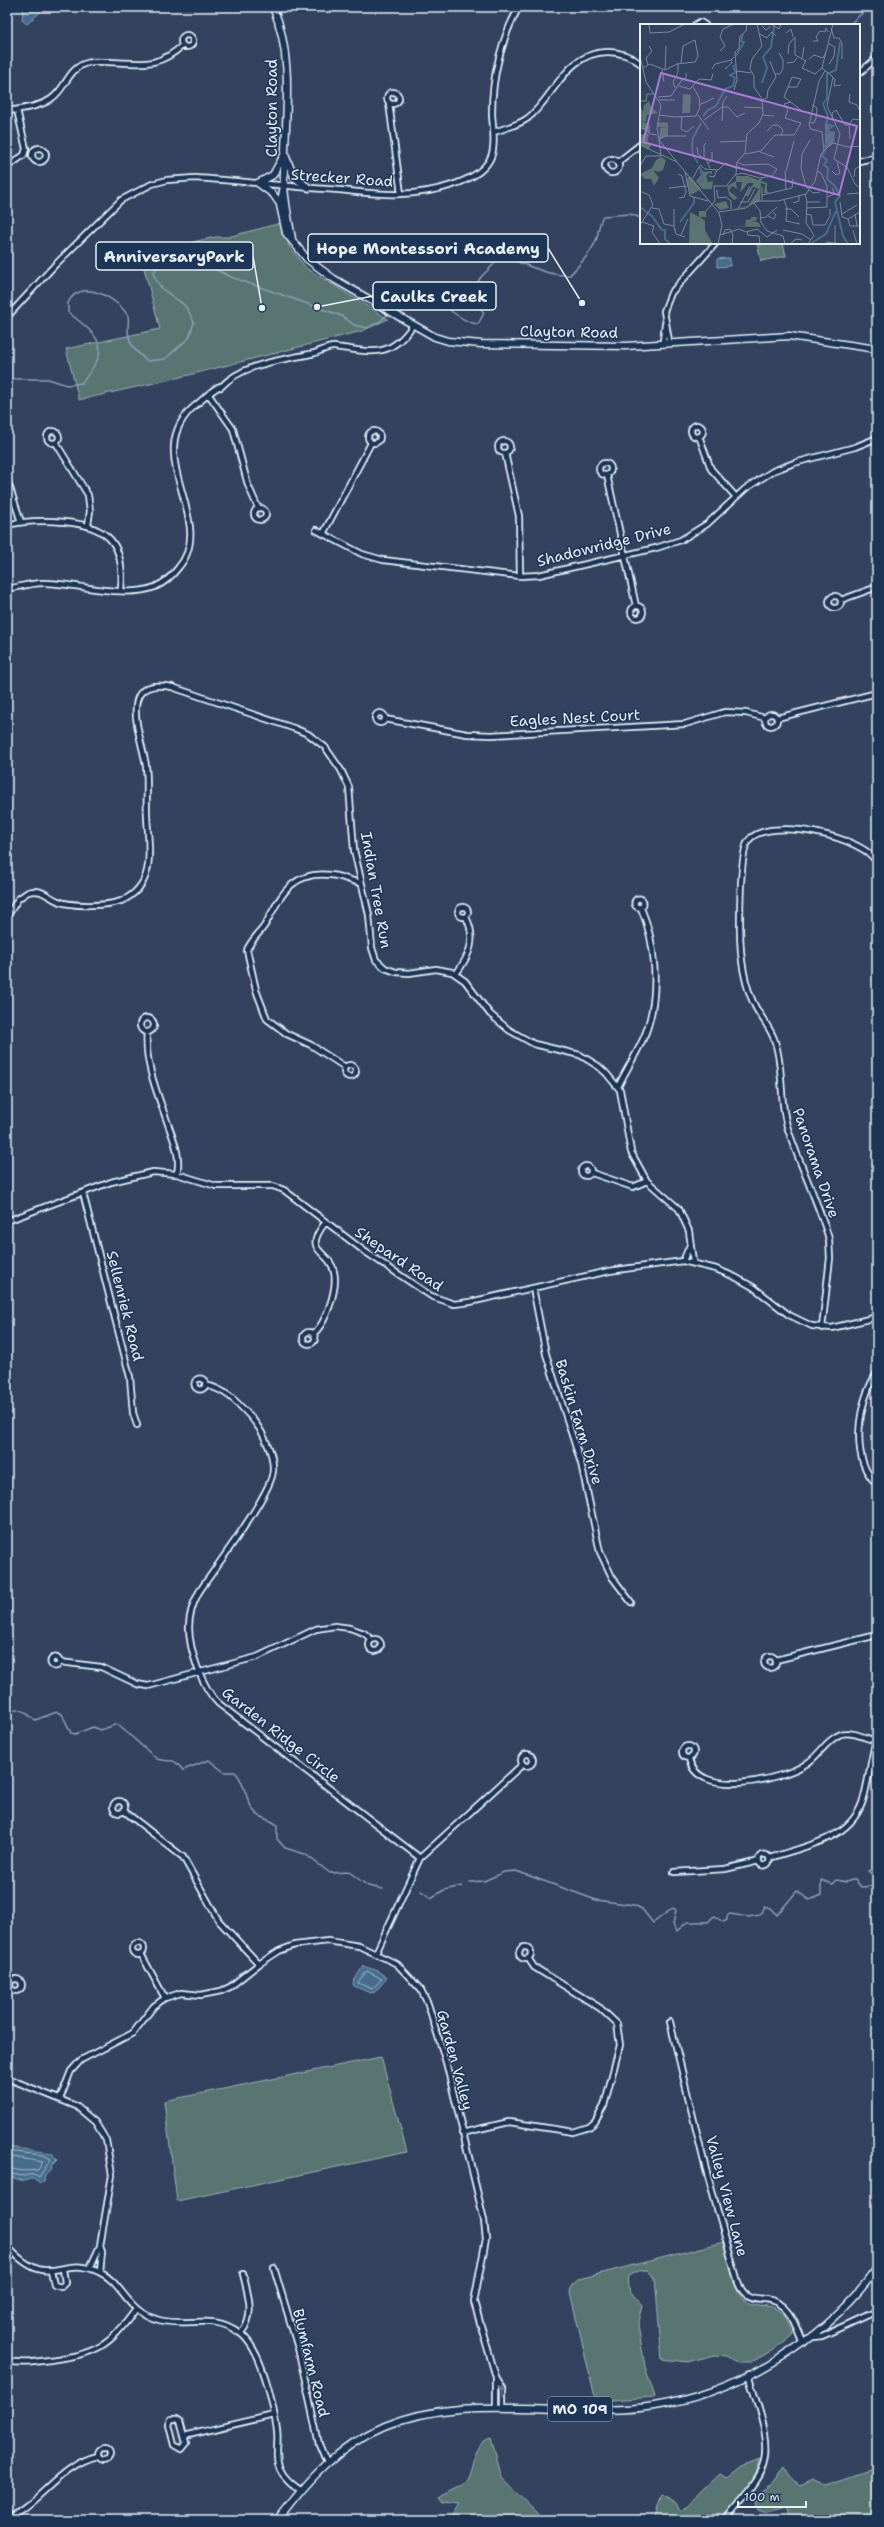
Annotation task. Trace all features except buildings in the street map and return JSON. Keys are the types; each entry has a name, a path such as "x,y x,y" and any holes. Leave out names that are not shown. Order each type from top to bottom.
{"main road":[{"name":"Clayton Road","path":"273,7 280,26 287,60 284,186 286,215 292,239"},
{"path":"280,205 273,194 258,184 273,175 285,151"},
{"path":"285,151 292,173 310,188"},
{"name":"Clayton Road","path":"284,186 280,205 286,233 307,259 318,269 413,325 435,336 458,343 626,346 790,336 877,349"},
{"name":"MO 109","path":"278,2520 300,2490 327,2462 368,2434 408,2418 456,2408 597,2410 642,2408 700,2395 748,2374 813,2337 847,2306 877,2268"}],"street":[{"name":"Strecker Road","path":"7,317 104,216 135,192 152,184 181,178 401,194 451,185 477,174 487,164 492,153 494,132 493,98 500,57 504,39 519,7"},
{"path":"7,111 17,110 51,100 60,92 74,70 84,64 94,61 154,63 170,56 183,45"},
{"path":"860,72 877,58 877,49"},
{"path":"494,132 527,119 568,70 586,57 603,52 622,53 640,63"},
{"path":"389,103 401,194"},
{"path":"7,167 24,154 26,149 17,110"},
{"path":"618,162 640,145"},
{"path":"26,149 33,152"},
{"path":"860,161 877,156"},
{"path":"666,344 669,341 664,311 671,293 715,244"},
{"path":"7,590 43,583 121,590 145,590 155,587 174,573 186,556 190,529 174,458 173,447 176,433 184,417 211,393 248,369 338,348 388,349 400,342 413,325"},
{"path":"211,393 233,429 248,485 258,508"},
{"path":"698,436 711,469 736,497"},
{"name":"Shadowridge Drive","path":"316,530 362,554 383,560 520,576 539,575 664,546 687,536 707,524 757,480 778,469 856,447 877,438"},
{"path":"56,442 88,495 90,511 88,525"},
{"path":"323,534 371,443"},
{"path":"505,453 519,516 520,576"},
{"path":"607,475 636,606"},
{"path":"7,479 20,522"},
{"path":"7,525 20,522 45,520 88,525 105,534 117,550 123,571 121,590"},
{"path":"841,600 877,587"},
{"name":"Indian Tree Run","path":"7,917 18,899 28,892 45,892 57,901 67,904 111,904 122,900 135,892 144,880 150,860 148,781 135,714 135,705 140,694 154,685 172,687 296,729 308,734 324,747 341,770 348,787 354,850 369,915 372,948 380,965 391,971 402,973 436,969 456,974 471,986 490,1014 509,1030 534,1044 588,1059 598,1066 618,1087"},
{"name":"Eagles Nest Court","path":"777,718 877,693"},
{"name":"Eagles Nest Court","path":"385,719 467,734 491,735 685,724 725,712 746,713 765,718 772,714 777,718"},
{"name":"Eagles Nest Court","path":"765,718 766,722 770,726 776,724 777,718"},
{"name":"Panorama Drive","path":"822,1328 828,1280 829,1239 787,1125 775,1040 751,997 741,953 740,897 745,853 748,842 752,837 764,832 805,830 821,834 868,852 876,859 877,864"},
{"path":"345,1067 311,1045 287,1034 267,1019 256,990 247,950 264,926 281,894 294,882 324,874 361,883"},
{"path":"641,908 652,954 654,1002 648,1027 618,1087 631,1152 648,1181 679,1209 689,1231 693,1262"},
{"path":"456,974 469,957 472,947 471,931 466,917"},
{"path":"147,1032 146,1048 157,1093 180,1161 178,1174"},
{"name":"Shepard Road","path":"7,1221 138,1174 164,1172 178,1174 216,1186 278,1188 325,1223 425,1292 442,1301 458,1304 628,1268 683,1261 693,1262 736,1277 753,1287 789,1315 812,1326 822,1328 841,1327 877,1317"},
{"path":"592,1173 633,1187 648,1181"},
{"name":"Sellenriek Road","path":"83,1193 130,1377 133,1413 137,1425"},
{"path":"314,1334 324,1322 331,1302 335,1277 331,1265 319,1252 316,1243 317,1235 325,1223"},
{"path":"683,1261 690,1245"},
{"name":"Baskin Farm Drive","path":"534,1288 546,1354 584,1475 589,1511 600,1552 612,1577 631,1602"},
{"path":"877,1373 863,1400 859,1423 865,1467 877,1484"},
{"name":"Garden Ridge Circle","path":"205,1385 224,1391 256,1424 271,1454 273,1470 266,1492 199,1592 192,1606 189,1630 200,1672 209,1694 218,1703 420,1858"},
{"path":"60,1662 101,1667 144,1686 257,1657 306,1632 324,1627 350,1628 364,1633 372,1640"},
{"path":"776,1660 877,1636"},
{"path":"674,1872 725,1869 759,1862 766,1866 770,1858 840,1833 853,1822 863,1801 876,1740 851,1733 838,1735 816,1757 795,1770 774,1777 725,1783 714,1782 697,1773 692,1767 689,1758"},
{"path":"376,1953 420,1858 523,1764"},
{"path":"124,1811 183,1857 219,1920 259,1964"},
{"path":"759,1862 762,1855 768,1855 770,1858"},
{"name":"Garden Valley","path":"60,2099 71,2072 81,2060 133,2033 154,2006 165,1998 181,1993 201,1995 221,1991 279,1951 312,1942 345,1943 376,1953 397,1964 409,1976 428,2004 446,2062 486,2230 474,2302 496,2376 503,2388 500,2408"},
{"path":"141,1954 165,1998"},
{"path":"462,2134 509,2122 564,2131 581,2130 596,2122 602,2112 620,2045 617,2024 605,2012 534,1966 528,1958"},
{"path":"7,1996 12,1990"},
{"name":"Valley View Lane","path":"670,2022 705,2166 738,2283 746,2295 755,2299 774,2301 786,2309 804,2343"},
{"path":"7,2078 76,2106 95,2122 101,2130 110,2151 112,2175 100,2246 90,2268"},
{"path":"7,2246 30,2267 52,2271 90,2268 100,2272 115,2284 136,2309 153,2318 171,2322 199,2320 220,2322 241,2333 254,2348 260,2361 277,2429 279,2467 285,2477 300,2490"},
{"path":"100,2246 102,2252 100,2272"},
{"name":"Blumfarm Road","path":"274,2268 298,2348 319,2444 327,2462"},
{"path":"52,2271 54,2285 60,2288 65,2283 63,2269"},
{"path":"241,2333 249,2322 251,2310 243,2274"},
{"path":"7,2361 31,2363 89,2353 111,2340 136,2309"},
{"path":"813,2337 822,2336 877,2311"},
{"path":"725,2520 759,2475 765,2459 765,2440 748,2374"},
{"path":"184,2436 274,2414"},
{"path":"172,2419 179,2420 184,2436 184,2446 176,2448 169,2425 172,2419"},
{"path":"7,2519 23,2510 75,2466 98,2456"}],"green space":[{"path":"281,223 289,246 306,268 388,319 362,331 185,376 79,400 66,349 160,329 140,253 216,237 228,237"},
{"path":"757,244 783,244 786,256 761,261"},
{"path":"381,2057 407,2152 177,2201 164,2101"},
{"path":"724,2242 734,2282 740,2296 749,2303 778,2309 788,2320 794,2333 785,2343 750,2363 738,2363 726,2356 715,2355 687,2362 662,2359 655,2278 647,2270 638,2271 628,2276 627,2281 629,2289 643,2306 638,2325 645,2367 655,2397 596,2401 570,2292 572,2285 579,2279"},
{"path":"491,2438 502,2478 545,2520 451,2520 461,2504 444,2502 440,2497 466,2481 478,2448 485,2440"},
{"path":"760,2460 758,2469 750,2485 721,2520 653,2520 661,2495 676,2503 681,2511 720,2474 728,2478 742,2467"},
{"path":"784,2469 789,2477 800,2485 813,2479 824,2486 877,2469 877,2520 790,2520 786,2507 766,2512 759,2509 756,2501 758,2493 772,2484"}],"water":[{"path":"23,7 46,7 27,24 22,20"},
{"path":"730,258 730,266 717,267 717,259"},
{"path":"363,1966 378,1971 387,1978 375,1992 370,1993 354,1986 353,1983"},
{"path":"7,2147 52,2153 57,2160 51,2166 52,2169 45,2175 44,2182 40,2183 33,2178 24,2181 7,2176"}],"waterway":[{"path":"850,24 869,7"},
{"path":"392,311 405,298 415,295 424,296 442,305 469,322 478,324 484,313 471,293 481,277 501,257 544,272 570,275 593,247 603,216 630,214 640,218"},
{"path":"7,379 48,379 67,385 82,383 96,362 100,347 97,340 87,327 68,312 68,303 74,295 81,292 90,291 99,293 116,303 128,316 129,339 136,351 148,361 165,359 189,338 194,322 185,307 160,286 153,273 158,266 178,263 186,258 196,260 231,277 342,316 354,325 367,328 378,323 389,313"},
{"path":"7,1713 22,1710 35,1720 57,1712 62,1714 71,1733 75,1734 93,1727 101,1730 117,1724 157,1759 174,1761 183,1770 209,1760 224,1772 235,1772 241,1780 251,1807 256,1814 277,1825 277,1839 285,1848 305,1854 330,1873 349,1872 368,1886 383,1889"},
{"path":"470,1882 484,1881 504,1872 516,1871 596,1900 634,1905 642,1909 653,1923 673,1908 676,1910 673,1924 677,1931 687,1922 708,1922 714,1916 723,1922 727,1920 727,1916 730,1914 748,1917 760,1915 764,1906 770,1908 777,1915 797,1891 809,1900 821,1895 821,1880 833,1884 837,1880 846,1882 855,1879 861,1887 877,1886 874,1876 868,1871 872,1869 877,1872"},
{"path":"421,1891 431,1898 444,1890 462,1886"}],"place":[{"name":"Hope Montessori Academy","path":"582,303"},
{"name":"Caulks Creek","path":"317,307"},
{"name":"AnniversaryPark","path":"262,308"}]}
